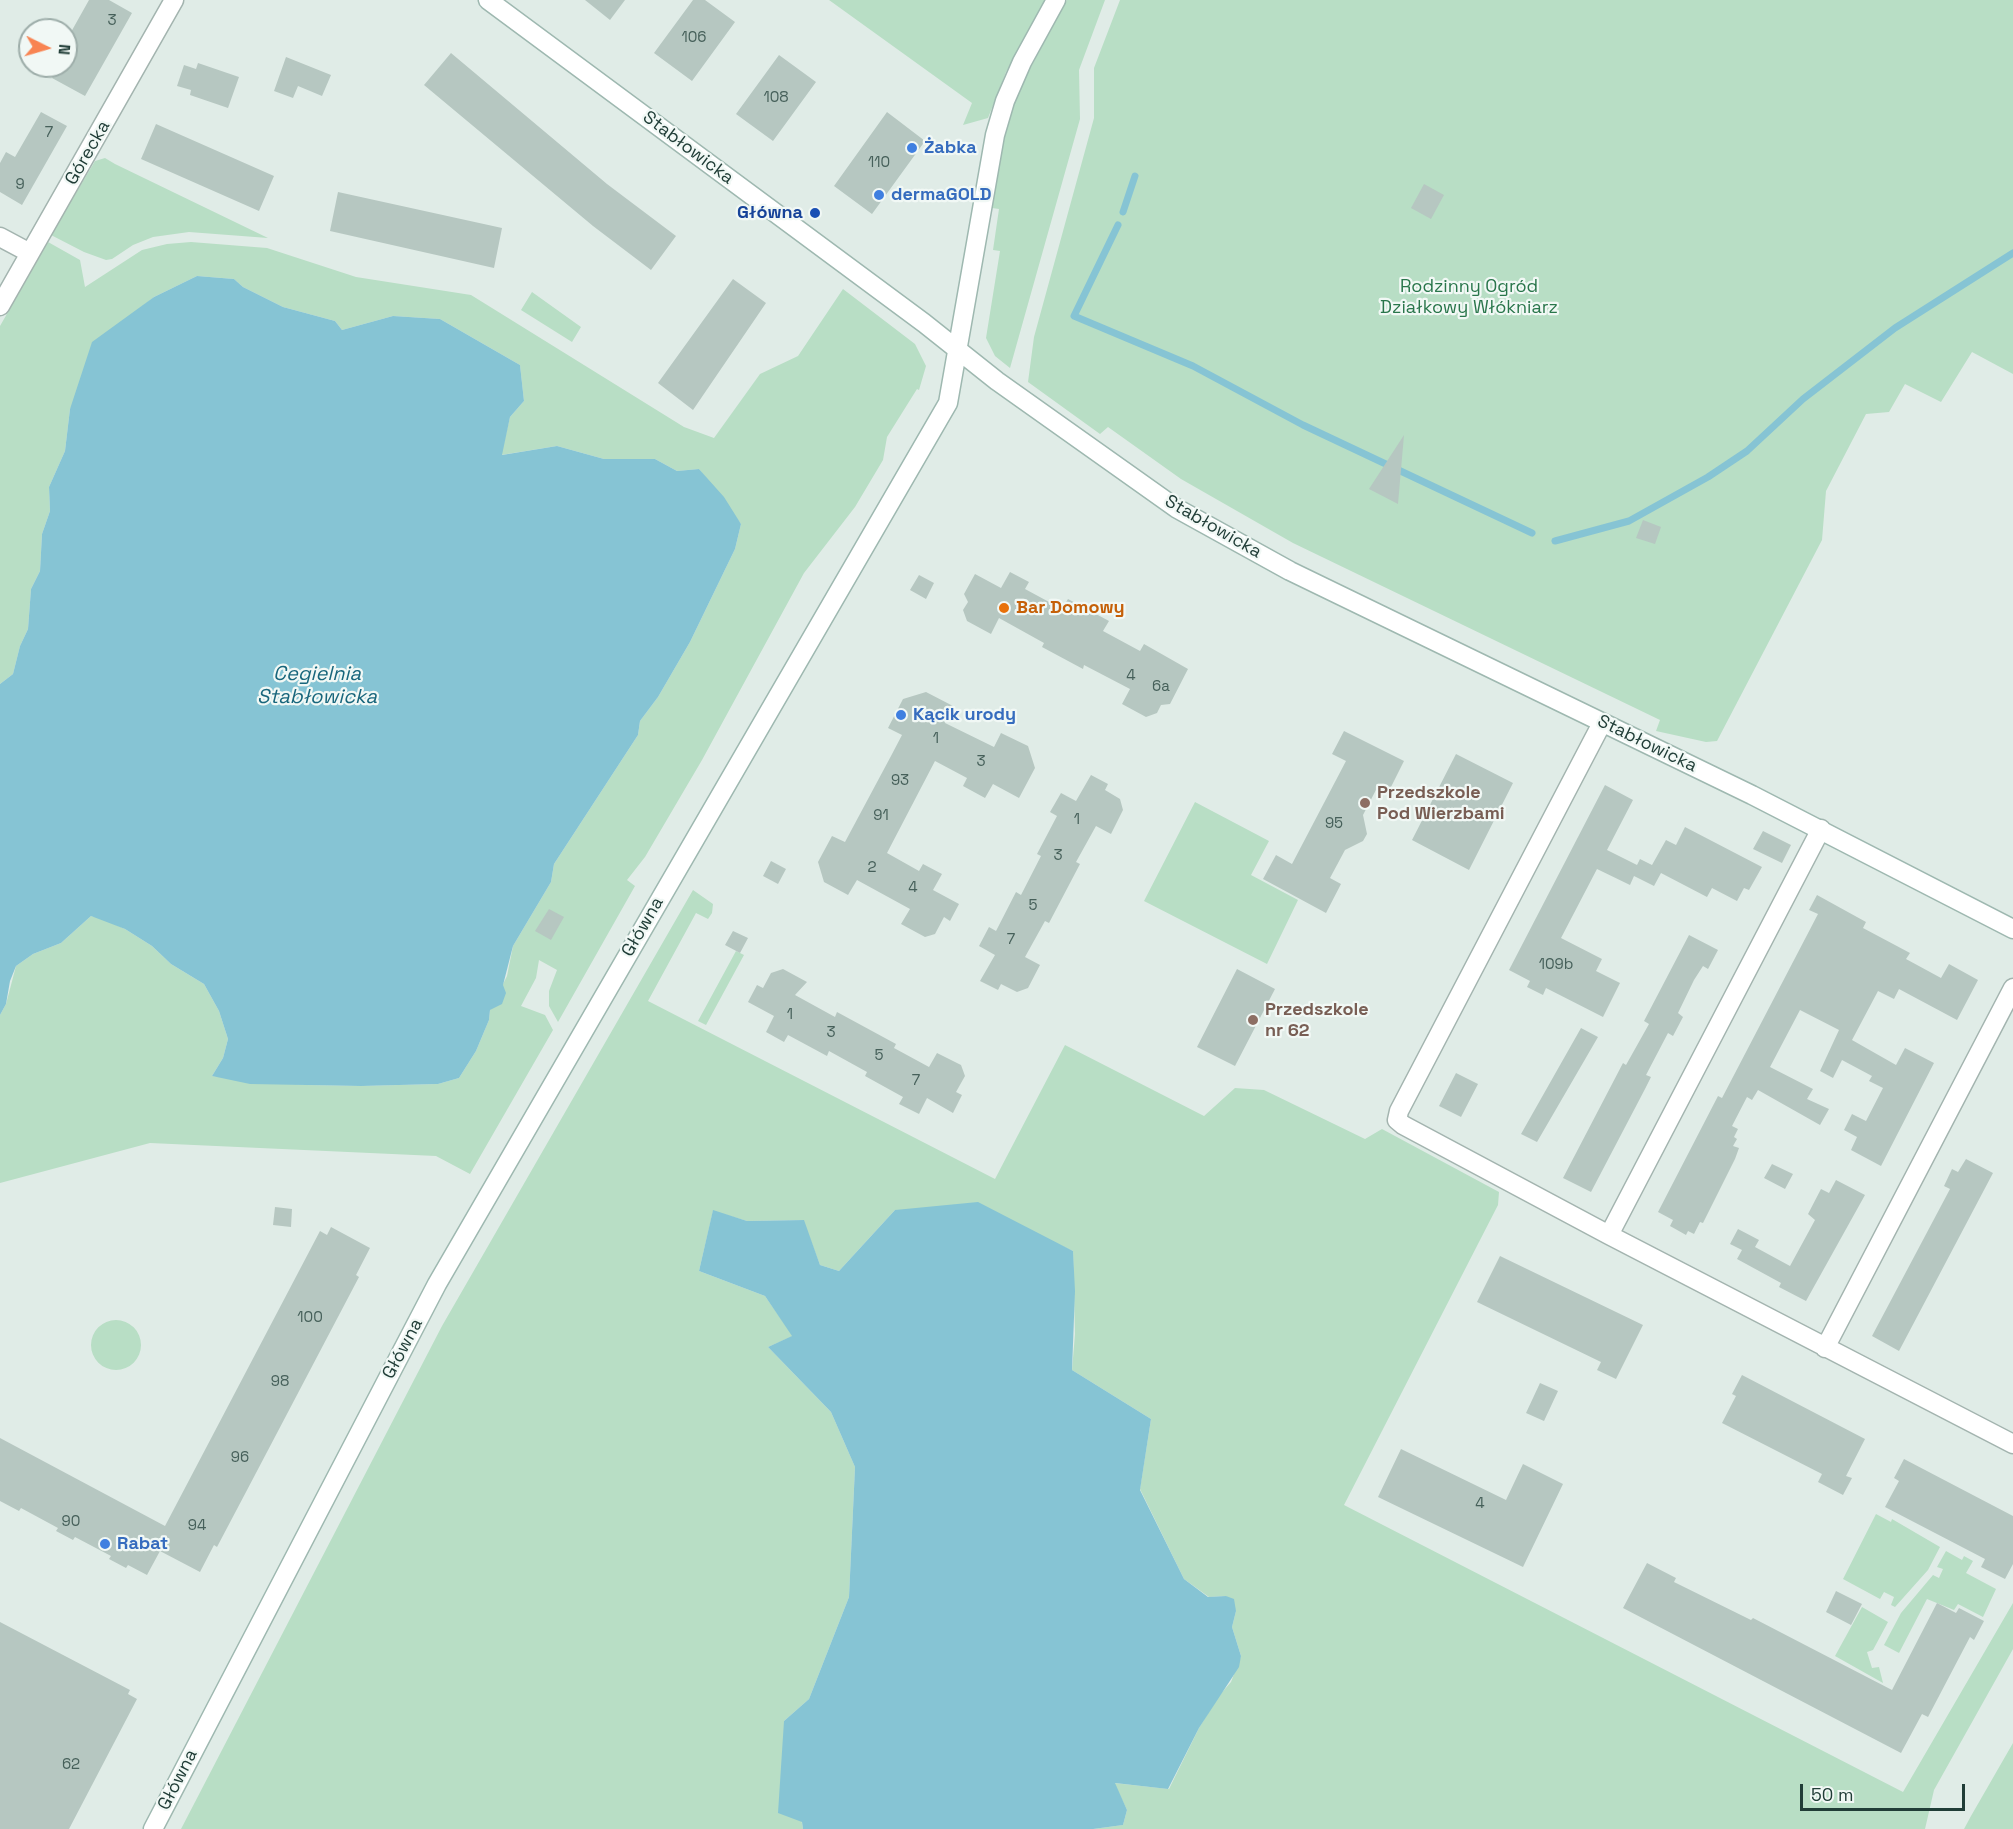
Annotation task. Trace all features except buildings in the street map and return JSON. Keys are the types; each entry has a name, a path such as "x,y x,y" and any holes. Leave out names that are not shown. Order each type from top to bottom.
{"street":[{"name":"Górecka","path":"0,306 174,0"},
{"name":"Stabłowicka","path":"489,0 1006,387 1176,508 1290,571 1821,829 2013,929"},
{"name":"Główna","path":"153,1829 437,1284 945,409 958,349 995,135 1005,101 1022,62 1056,0"},
{"path":"0,237 30,253"},
{"path":"1602,723 1399,1111 1398,1120 1402,1125 1609,1235 2013,1444"},
{"path":"1609,1235 1821,829"},
{"path":"1825,1348 2013,988"}],"green space":[{"path":"829,0 1045,0 1006,72 988,118 963,125 972,103"},
{"path":"1067,0 1105,0 1079,70 1080,119 1010,368 995,356 986,338 1000,251 993,250 999,209 992,208 1000,150 1018,91"},
{"name":"Rodzinny Ogród Działkowy Włókniarz","path":"1120,0 2013,0 2013,374 1972,352 1941,402 1905,384 1889,412 1866,414 1826,491 1822,540 1717,741 1706,742 1656,731 1660,720 1293,543 1181,479 1108,427 1100,434 1028,382 1034,337 1094,118 1094,68"},
{"path":"105,158 268,238 189,232 153,237 106,260 84,252 51,235 95,161"},
{"path":"48,242 80,260 85,287 142,250 167,244 191,242 267,248 356,277 471,295 684,427 714,438 760,374 798,356 843,289 915,344 926,366 919,390 917,389 887,437 883,460 855,507 804,573 702,760 645,857 627,880 635,886 558,1022 549,1006 549,991 557,970 539,960 536,978 521,1006 545,1015 553,1030 470,1174 436,1156 150,1143 0,1183 0,1015 6,1004 16,966 33,954 61,943 91,916 101,918 125,929 152,946 171,964 204,984 219,1011 228,1039 223,1058 212,1076 306,1085 361,1086 438,1084 459,1078 476,1051 489,1020 490,1010 507,976 513,946 551,882 554,864 638,735 640,721 658,697 690,642 735,549 741,524 699,469 677,471 655,459 604,459 557,446 501,455 510,417 524,401 520,365 440,319 393,316 342,330 335,321 283,307 243,287 234,279 197,276 154,297 131,316 70,409 65,451 49,487 50,511 42,534 40,571 31,589 28,629 20,646 13,674 0,684 0,326"},
{"path":"532,292 581,327 572,342 521,310"},
{"path":"1195,802 1269,841 1251,875 1298,900 1267,964 1144,901"},
{"path":"693,890 713,904 712,913 708,919 696,913 648,1001 995,1179 1065,1045 1204,1116 1235,1088 1264,1090 1365,1139 1382,1129 1499,1192 1498,1205 1344,1505 1903,1792 2013,1603 2013,1649 1934,1790 1925,1829 1093,1829 1123,1825 1127,1810 1114,1783 1169,1789 1199,1728 1218,1697 1231,1682 1241,1656 1232,1627 1236,1611 1226,1596 1209,1597 1184,1579 1140,1489 1151,1419 1072,1370 1075,1334 1073,1251 1045,1238 895,1210 839,1271 820,1265 803,1220 747,1221 713,1211 699,1271 765,1296 793,1336 768,1347 831,1412 855,1467 849,1597 809,1699 784,1721 803,1829 181,1829 442,1326"},
{"path":"736,951 744,955 706,1025 698,1021"},
{"path":"116,1320 134,1327 141,1345 134,1363 116,1370 98,1363 91,1345 98,1327"},
{"path":"1876,1514 1891,1522 1892,1519 1940,1547 1928,1570 1895,1607 1891,1605 1894,1597 1884,1592 1880,1599 1843,1579"},
{"path":"1946,1551 1962,1560 1964,1556 1973,1561 1966,1573 1996,1589 1983,1617 1958,1604 1954,1610 1927,1599 1899,1653 1884,1645 1901,1613 1933,1575 1939,1578 1943,1569 1937,1567"},
{"path":"1862,1607 1888,1622 1873,1650 1867,1652 1872,1668 1879,1667 1883,1683 1835,1656"},
{"path":"2013,1743 2013,1829 1964,1829 1971,1816"}],"water":[{"name":"Cegielnia Stabłowicka","path":"197,276 234,279 243,287 283,307 335,321 342,330 393,316 440,319 520,365 524,401 510,417 502,455 557,446 604,459 655,459 677,471 699,469 724,497 741,524 735,549 690,642 658,697 640,721 638,735 554,864 551,882 513,946 503,985 506,993 502,1004 490,1010 489,1020 476,1051 459,1078 438,1084 361,1086 250,1084 212,1076 223,1058 228,1039 219,1011 204,984 171,964 152,946 125,929 91,916 61,943 33,954 16,966 10,981 6,1004 0,1015 0,684 13,674 20,646 28,629 31,589 40,571 42,534 50,511 49,487 65,451 70,409 92,342 154,297"},
{"path":"978,1202 1073,1251 1075,1291 1072,1370 1151,1419 1140,1490 1184,1579 1208,1597 1226,1596 1234,1599 1236,1611 1232,1627 1241,1656 1239,1667 1199,1728 1168,1789 1115,1783 1127,1810 1123,1825 1093,1829 803,1829 802,1822 778,1813 784,1721 809,1699 849,1597 855,1467 831,1412 768,1347 792,1336 765,1296 699,1271 713,1210 747,1221 804,1220 820,1265 839,1271 895,1210"}],"waterway":[{"path":"1123,212 1135,176"},
{"path":"1118,225 1074,316 1193,366 1303,425 1532,533"},
{"path":"1555,541 1629,521 1708,477 1747,451 1803,399 1895,328 2013,253"}],"place":[{"name":"Żabka","path":"912,148"},
{"name":"dermaGOLD","path":"879,195"},
{"name":"Główna","path":"815,213"},
{"name":"Bar Domowy","path":"1004,608"},
{"name":"Kącik urody","path":"901,715"},
{"name":"Przedszkole Pod Wierzbami","path":"1365,803"},
{"name":"Przedszkole nr 62","path":"1253,1020"},
{"name":"Rabat","path":"105,1544"}]}
